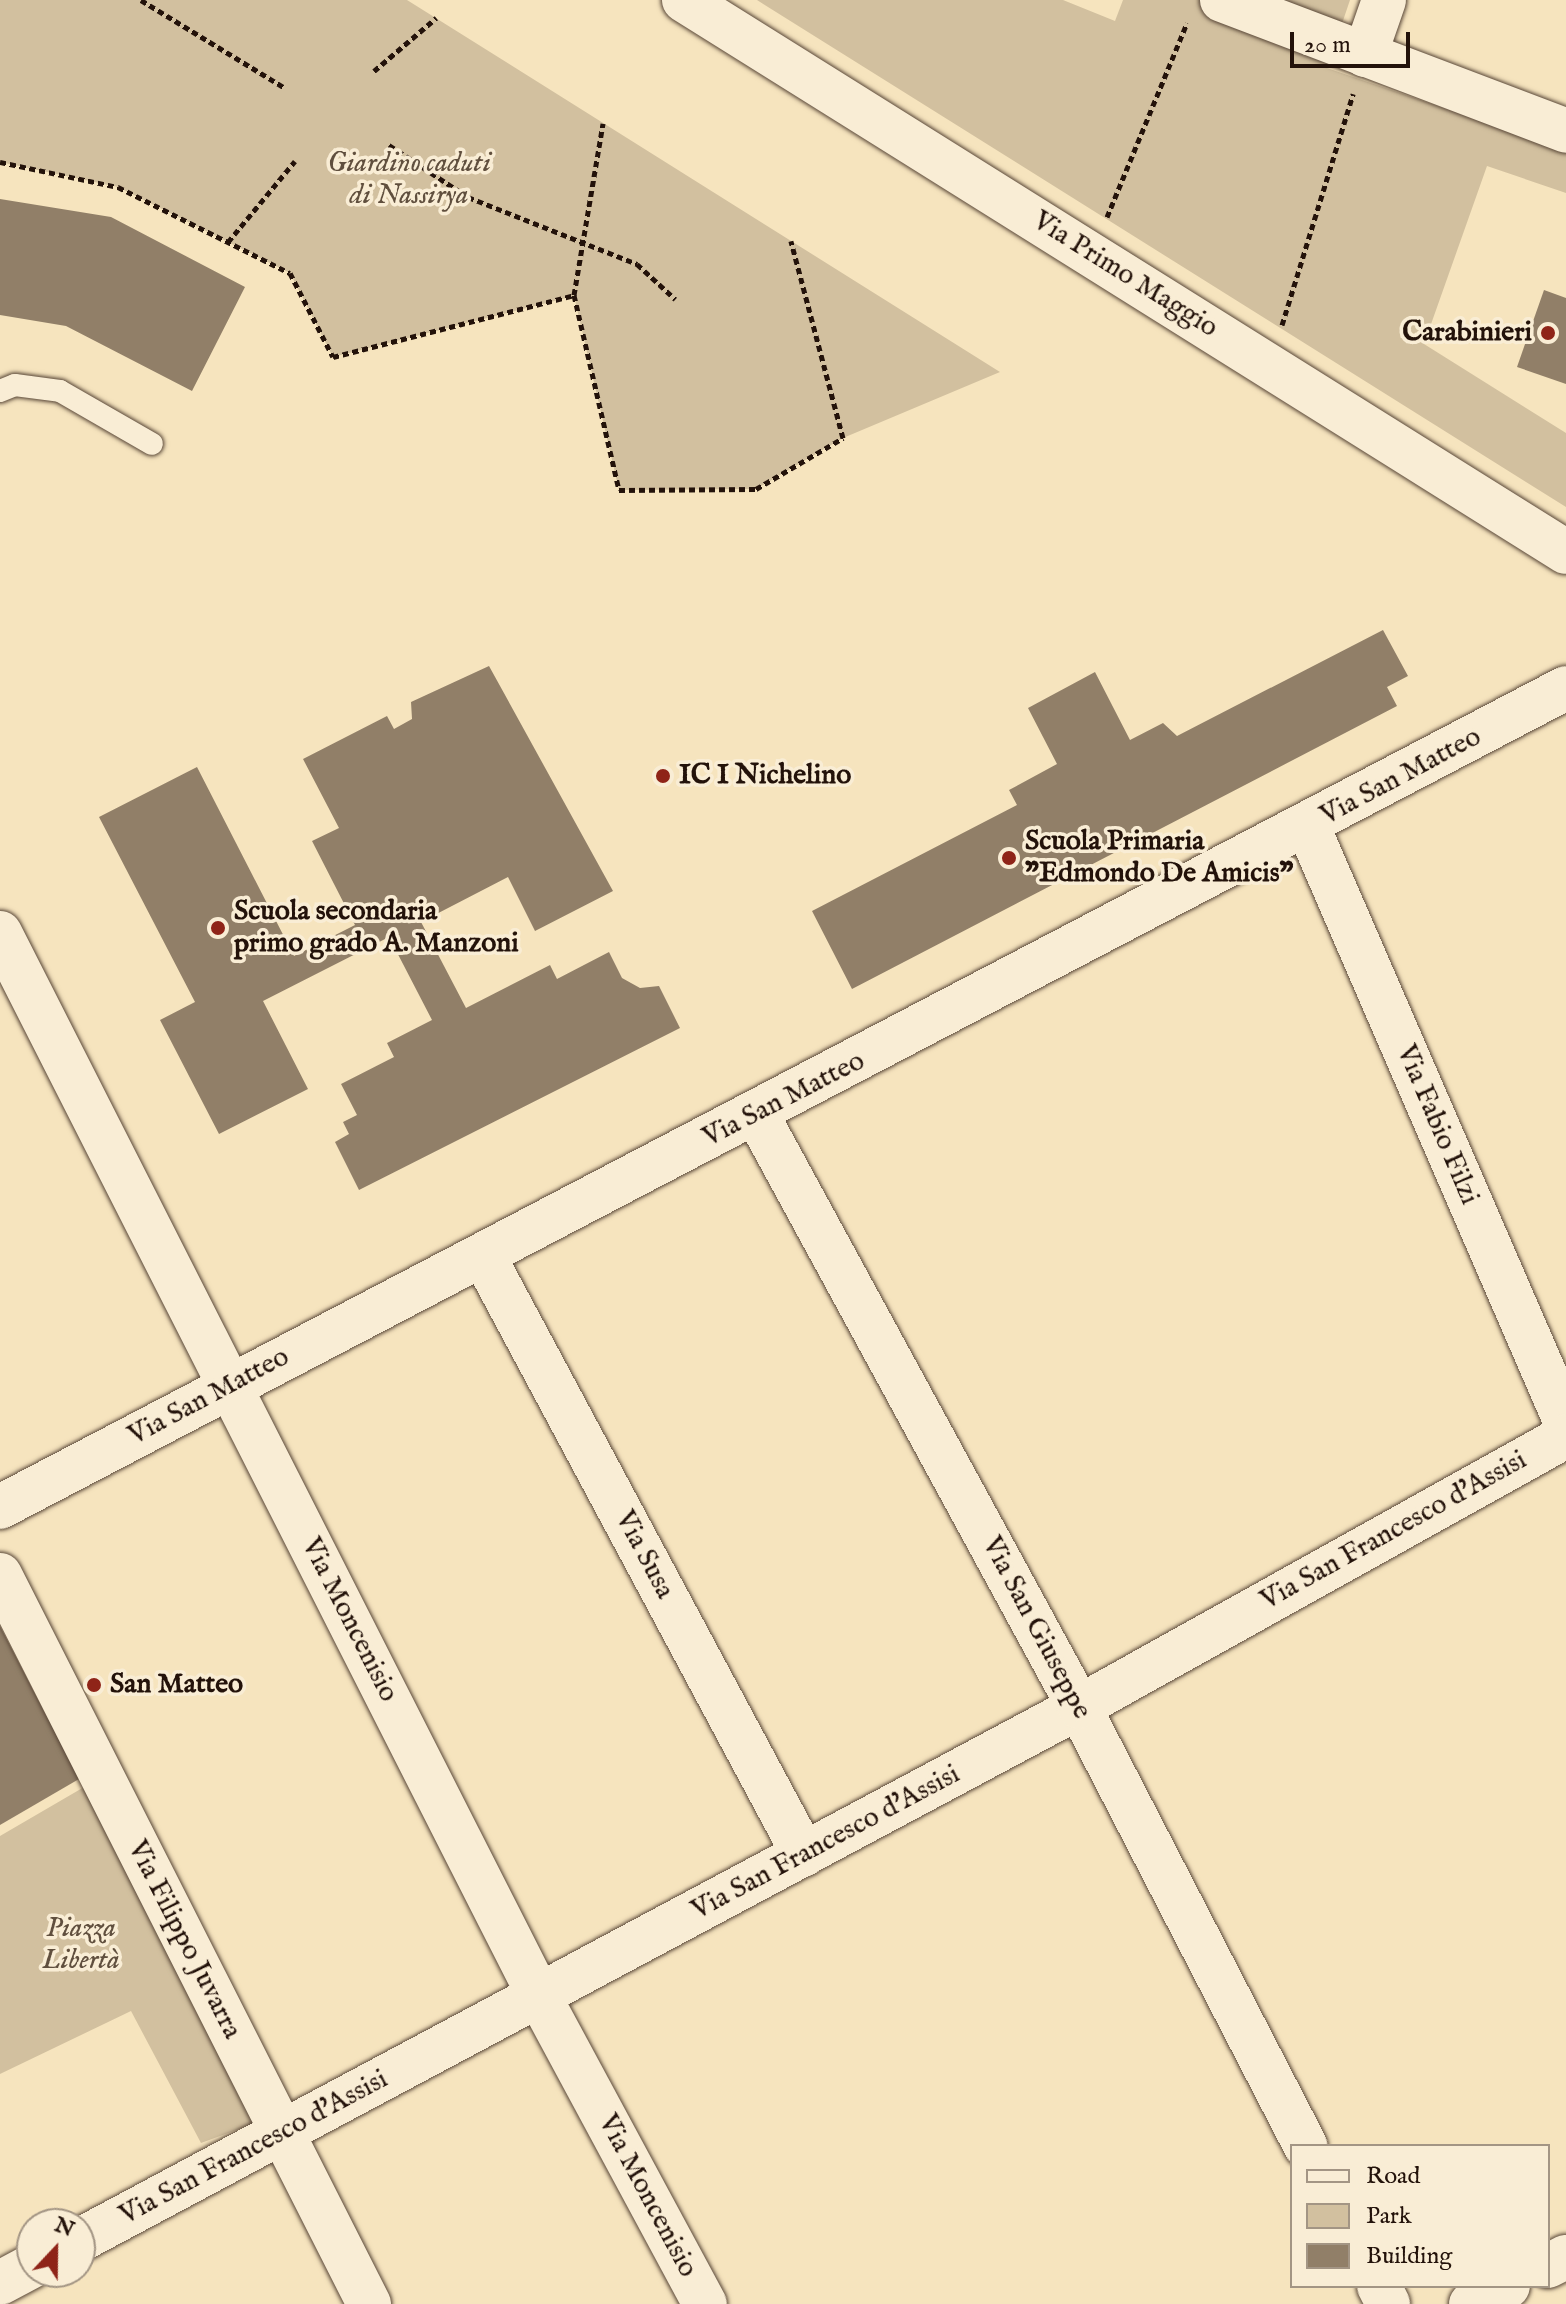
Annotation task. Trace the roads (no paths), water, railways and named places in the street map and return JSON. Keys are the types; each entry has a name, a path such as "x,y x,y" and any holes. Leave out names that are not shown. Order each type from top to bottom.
{"street":[{"name":"Via Primo Maggio","path":"684,0 1566,552"},
{"path":"1365,55 1384,0"},
{"path":"1206,7 1365,55 1566,131"},
{"name":"Via San Matteo","path":"0,1507 1308,827 1566,688"},
{"name":"Via Fabio Filzi","path":"1308,827 1566,1423"},
{"name":"Via Moncenisio","path":"0,933 539,1996 705,2304"},
{"name":"Via San Giuseppe","path":"757,1115 1079,1707 1305,2144"},
{"name":"Via Susa","path":"483,1255 804,1855"},
{"name":"Via San Francesco d'Assisi","path":"96,2232 1079,1707 1566,1436"},
{"name":"Via Filippo Juvarra","path":"0,1575 369,2304"},
{"path":"1471,2304 1503,2288"}],"lane":[{"path":"0,391 15,385 60,391 152,444"}],"place":[{"name":"Carabinieri","path":"1548,333"},
{"name":"IC I Nichelino","path":"663,776"},
{"name":"Scuola Primaria \"Edmondo De Amicis\"","path":"1009,858"},
{"name":"Scuola secondaria primo grado A. Manzoni","path":"218,928"},
{"name":"San Matteo","path":"94,1685"}],"park label":[{"name":"Giardino caduti di Nassirya","path":"409,180"},
{"name":"Piazza Libertà","path":"81,1945"}]}
